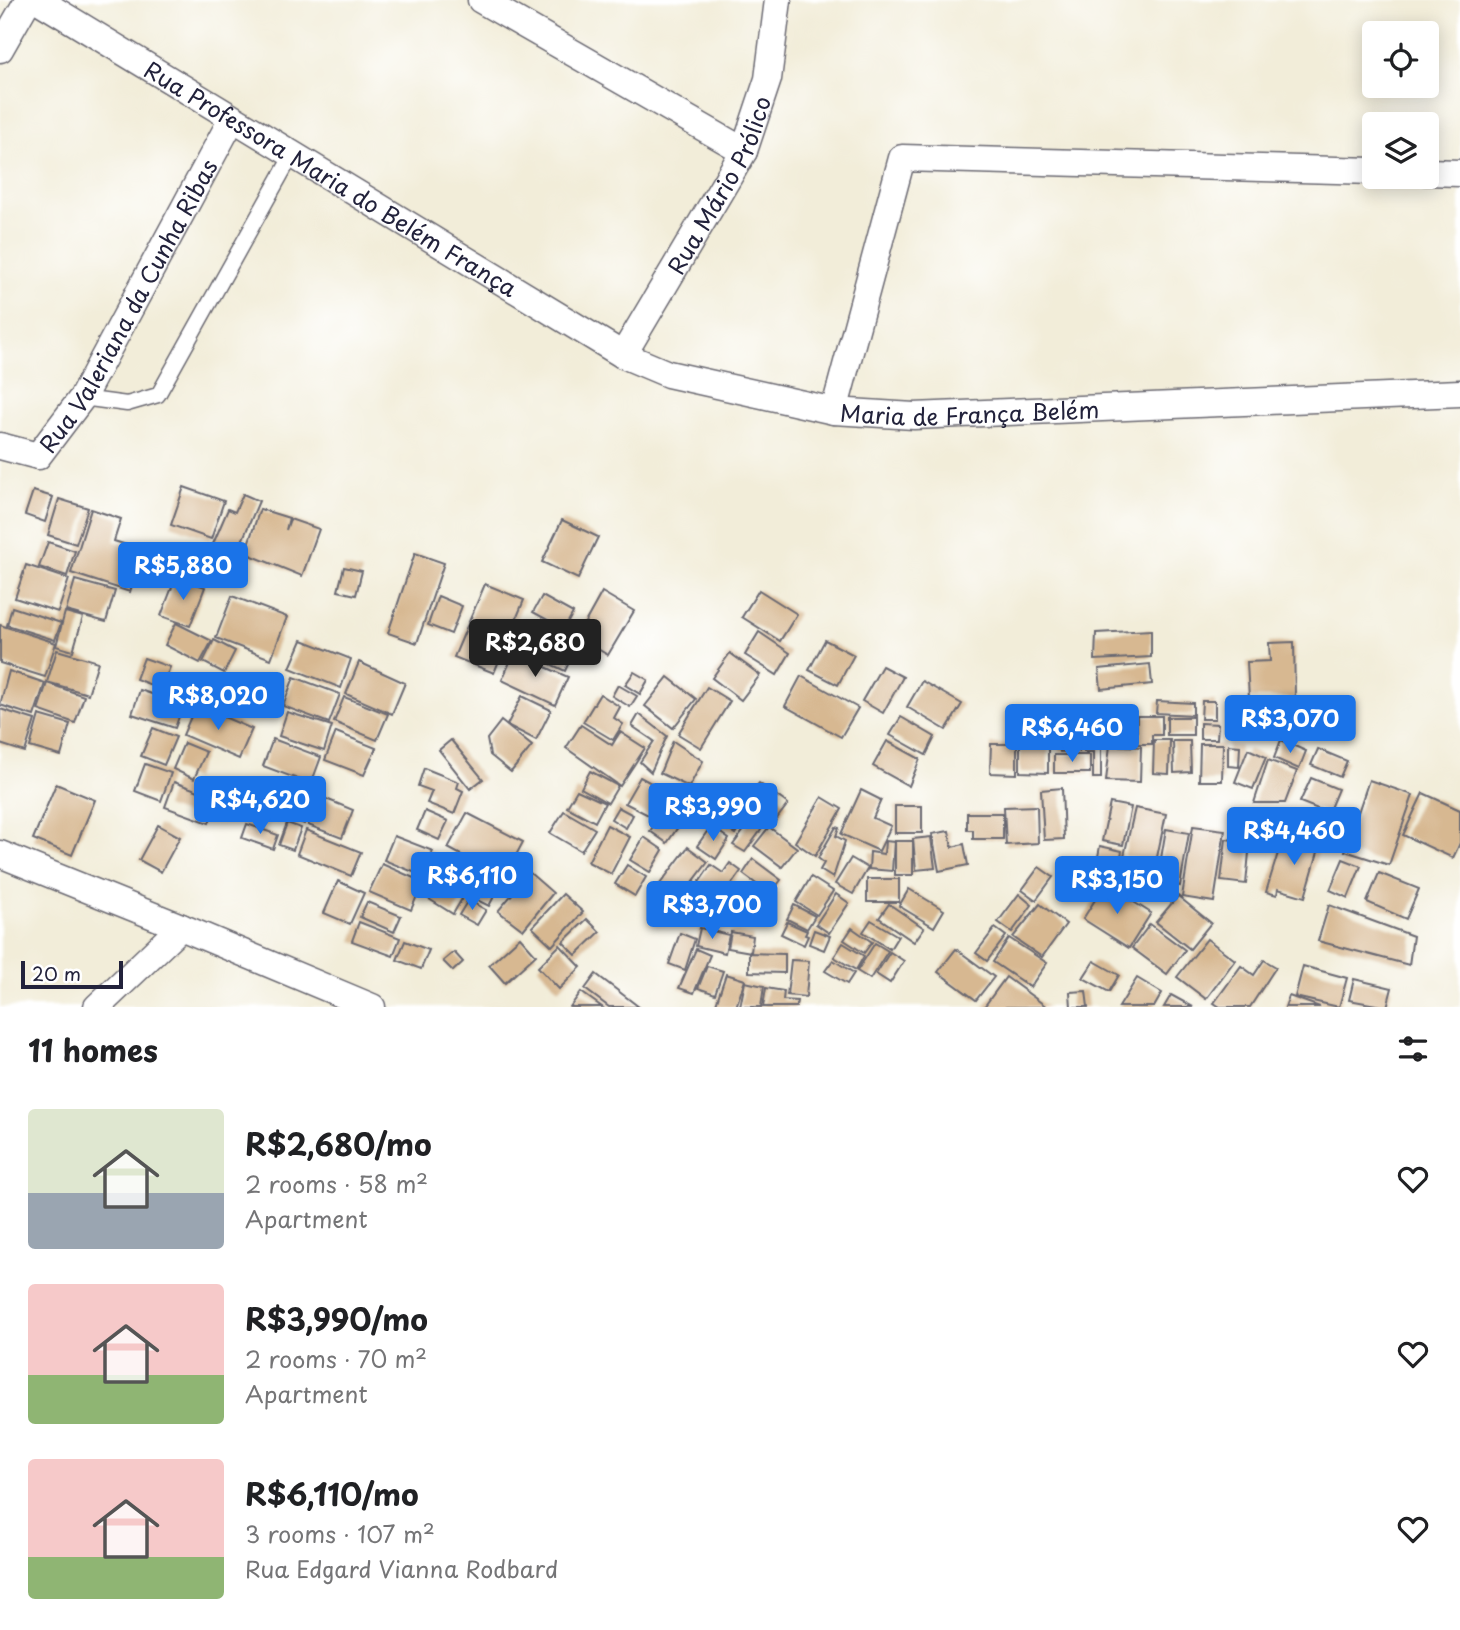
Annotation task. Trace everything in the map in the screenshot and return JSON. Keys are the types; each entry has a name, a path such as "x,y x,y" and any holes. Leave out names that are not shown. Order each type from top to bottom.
{"street":[{"path":"0,49 28,0"},
{"name":"Rua Professora Maria do Belém França","path":"38,0 623,355 668,374 834,411"},
{"path":"481,0 744,151"},
{"name":"Rua Mário Prólico","path":"623,355 744,151 768,79 778,0"},
{"name":"Rua Valeriana da Cunha Ribas","path":"0,446 38,456 82,398 232,119"},
{"name":"Maria de França Belém","path":"1362,171 902,158 834,411 914,416 1460,393"},
{"path":"1439,172 1460,173"},
{"path":"0,854 372,1007"},
{"path":"97,1007 181,927"}],"lane":[{"path":"82,398 127,404 158,395 292,155"}],"building":[{"path":"184,487 224,501 211,539 171,525"},
{"path":"33,491 53,497 45,522 25,515"},
{"path":"243,494 259,501 237,553 213,544 228,509 235,512"},
{"path":"59,499 88,508 76,544 48,535"},
{"path":"91,509 121,519 114,541 143,550 130,592 71,573"},
{"path":"260,509 289,518 286,530 290,519 319,529 302,576 245,553"},
{"path":"562,520 598,537 578,579 542,562"},
{"path":"48,542 75,551 67,576 39,567"},
{"path":"415,553 444,563 417,643 388,633"},
{"path":"26,565 69,579 58,612 15,598"},
{"path":"344,567 362,571 356,595 338,591"},
{"path":"176,577 205,587 190,626 161,616"},
{"path":"75,580 115,591 106,622 66,611"},
{"path":"485,584 524,600 494,673 454,657"},
{"path":"759,590 797,614 780,641 742,617"},
{"path":"602,592 634,611 608,655 577,637"},
{"path":"232,596 287,617 271,659 216,638"},
{"path":"438,596 462,606 451,634 428,625"},
{"path":"542,596 573,613 564,629 533,612"},
{"path":"12,607 61,623 55,640 7,625"},
{"path":"65,612 83,617 73,651 56,646"},
{"path":"529,620 578,643 565,671 515,647"},
{"path":"176,623 212,641 200,663 165,645"},
{"path":"0,625 56,643 45,677 0,663"},
{"path":"1151,630 1151,657 1095,660 1096,633"},
{"path":"759,632 790,653 777,675 745,655"},
{"path":"214,640 235,651 224,673 203,662"},
{"path":"302,640 351,659 341,688 290,668"},
{"path":"825,640 854,655 838,685 809,670"},
{"path":"1294,642 1295,698 1249,698 1247,662 1270,661 1269,643"},
{"path":"57,650 98,662 88,694 47,682"},
{"path":"514,653 568,677 555,705 502,680"},
{"path":"730,653 760,675 741,700 712,678"},
{"path":"144,658 170,667 161,689 136,679"},
{"path":"359,662 405,683 392,714 346,694"},
{"path":"1150,664 1152,684 1101,689 1099,669"},
{"path":"882,666 903,677 883,713 862,701"},
{"path":"9,671 45,683 34,716 0,705"},
{"path":"634,672 648,680 640,694 625,685"},
{"path":"801,676 858,708 841,737 785,706"},
{"path":"219,677 247,689 236,714 208,702"},
{"path":"294,677 340,694 329,723 283,706"},
{"path":"668,677 696,699 673,728 645,706"},
{"path":"922,681 962,704 946,730 907,707"},
{"path":"47,683 84,696 75,723 38,710"},
{"path":"618,685 637,696 630,707 612,696"},
{"path":"707,687 730,701 701,748 678,734"},
{"path":"140,690 183,705 175,728 132,714"},
{"path":"600,694 620,707 614,718 623,724 613,740 583,722"},
{"path":"522,696 551,710 536,740 507,725"},
{"path":"344,697 388,714 377,740 334,722"},
{"path":"1157,701 1193,703 1193,715 1156,713"},
{"path":"1202,701 1215,701 1215,719 1201,719"},
{"path":"196,705 252,729 239,759 183,735"},
{"path":"0,709 35,720 25,752 0,744"},
{"path":"287,712 332,726 324,751 279,736"},
{"path":"639,714 667,736 651,772 640,762 654,741 632,726"},
{"path":"39,715 70,724 61,756 30,747"},
{"path":"1137,716 1162,716 1162,735 1152,735 1152,744 1137,744"},
{"path":"901,717 935,737 926,755 890,735"},
{"path":"1167,717 1193,717 1193,735 1167,735"},
{"path":"501,721 532,746 511,772 490,755 487,739"},
{"path":"1200,723 1218,724 1217,739 1200,739"},
{"path":"581,725 612,745 620,732 645,748 620,786 566,748"},
{"path":"153,728 176,737 164,765 141,756"},
{"path":"336,732 376,748 364,775 325,760"},
{"path":"273,739 321,757 311,784 263,766"},
{"path":"1059,739 1079,739 1079,751 1060,752"},
{"path":"451,740 483,779 470,789 439,750"},
{"path":"1154,740 1170,740 1169,774 1153,773"},
{"path":"1281,740 1306,751 1299,769 1274,758"},
{"path":"673,741 703,761 689,787 660,773"},
{"path":"887,741 920,759 909,786 873,766"},
{"path":"1084,741 1101,741 1101,778 1093,778 1093,752 1084,752"},
{"path":"1173,741 1190,741 1191,772 1174,773"},
{"path":"184,743 206,752 194,779 173,769"},
{"path":"991,744 1017,744 1017,774 990,773"},
{"path":"1200,744 1223,744 1222,781 1199,781"},
{"path":"1020,745 1048,745 1048,773 1020,772"},
{"path":"1110,745 1141,747 1140,782 1106,781"},
{"path":"1228,745 1240,746 1239,767 1228,766"},
{"path":"1248,749 1266,757 1253,789 1235,782"},
{"path":"1318,749 1347,761 1340,777 1311,765"},
{"path":"1054,755 1090,755 1090,773 1054,773"},
{"path":"1268,760 1297,771 1285,803 1254,803"},
{"path":"145,764 171,773 161,801 135,791"},
{"path":"424,768 459,782 457,788 463,791 454,814 427,803 432,791 418,786"},
{"path":"590,771 618,786 608,803 581,788"},
{"path":"640,777 666,791 652,817 625,803"},
{"path":"1311,778 1338,789 1328,813 1300,802"},
{"path":"1369,780 1413,795 1389,865 1345,851"},
{"path":"174,782 218,798 209,823 165,807"},
{"path":"759,783 788,804 772,825 742,803"},
{"path":"56,784 95,800 72,855 33,839"},
{"path":"1062,788 1064,839 1044,840 1041,790"},
{"path":"300,790 314,795 304,824 290,818"},
{"path":"577,790 605,803 595,822 567,807"},
{"path":"680,790 696,801 667,843 650,831"},
{"path":"861,790 881,800 873,818 891,826 879,851 841,834"},
{"path":"1423,793 1460,810 1460,843 1453,858 1403,835"},
{"path":"319,796 353,810 342,838 308,825"},
{"path":"822,797 842,809 815,856 795,842"},
{"path":"730,803 747,813 735,834 717,823"},
{"path":"1110,803 1131,807 1123,845 1102,841"},
{"path":"895,806 922,806 922,833 895,833"},
{"path":"1037,806 1038,843 1006,845 1004,807"},
{"path":"618,807 633,815 626,828 611,819"},
{"path":"1135,808 1166,814 1156,862 1124,856"},
{"path":"425,811 448,821 439,840 417,830"},
{"path":"564,811 595,829 581,851 550,833"},
{"path":"467,813 523,842 504,878 448,848"},
{"path":"967,813 1003,813 1003,839 973,839 973,830 967,830"},
{"path":"753,818 764,826 745,852 733,845"},
{"path":"287,823 301,828 293,850 279,845"},
{"path":"247,824 278,835 273,849 242,838"},
{"path":"158,825 180,837 161,872 139,860"},
{"path":"607,825 630,837 611,874 588,862"},
{"path":"711,826 729,839 716,859 697,846"},
{"path":"1193,826 1225,830 1214,902 1182,897"},
{"path":"769,827 797,848 782,867 754,846"},
{"path":"836,827 839,828 836,836 845,841 833,878 820,870 824,863 818,858"},
{"path":"1166,829 1189,833 1180,886 1157,882"},
{"path":"306,830 361,852 351,876 297,854"},
{"path":"949,831 952,847 964,844 968,865 939,871 932,834"},
{"path":"394,836 433,851 423,876 384,860"},
{"path":"644,837 663,850 650,872 630,860"},
{"path":"931,837 935,868 916,870 913,839"},
{"path":"1293,837 1320,845 1305,897 1278,889 1277,895 1266,892 1282,840 1290,843"},
{"path":"1226,839 1250,842 1246,884 1221,881"},
{"path":"885,841 894,842 892,871 869,869 870,852 884,854"},
{"path":"895,841 913,841 913,875 895,875"},
{"path":"1100,846 1122,851 1119,865 1097,862"},
{"path":"688,847 708,862 680,899 660,884"},
{"path":"851,858 868,868 853,894 835,884"},
{"path":"753,859 781,880 770,894 743,874"},
{"path":"1343,859 1361,866 1348,898 1330,890"},
{"path":"730,863 741,871 712,912 689,897 711,865 723,873"},
{"path":"382,864 423,882 411,910 369,892"},
{"path":"627,865 646,877 635,896 615,884"},
{"path":"1039,867 1053,877 1036,900 1022,890"},
{"path":"475,873 500,885 489,906 465,894"},
{"path":"530,873 553,893 523,930 498,911"},
{"path":"1379,873 1419,889 1406,919 1367,902"},
{"path":"811,877 833,891 817,915 796,902"},
{"path":"867,879 899,879 899,902 867,902"},
{"path":"338,881 364,893 350,924 324,913"},
{"path":"440,882 463,897 453,914 429,899"},
{"path":"1105,884 1151,913 1129,948 1083,919"},
{"path":"909,889 944,910 934,927 899,906"},
{"path":"563,894 583,912 552,946 532,927"},
{"path":"836,894 849,903 829,933 816,924"},
{"path":"1019,894 1032,905 1012,932 998,922"},
{"path":"1178,896 1211,923 1190,949 1156,922"},
{"path":"468,900 486,910 477,925 459,915"},
{"path":"367,902 401,916 394,932 360,917"},
{"path":"889,904 924,928 914,942 879,918"},
{"path":"1040,904 1066,924 1042,957 1013,937"},
{"path":"794,905 815,916 807,929 787,919"},
{"path":"1329,905 1413,936 1409,965 1318,941"},
{"path":"587,919 600,932 576,955 563,942"},
{"path":"871,920 898,936 890,949 863,932"},
{"path":"359,922 400,938 393,956 352,941"},
{"path":"787,922 807,931 804,945 781,934"},
{"path":"1150,924 1185,950 1167,974 1132,948"},
{"path":"700,928 729,935 725,953 696,946"},
{"path":"852,928 872,942 864,953 844,940"},
{"path":"995,928 1006,936 987,961 976,953"},
{"path":"814,930 830,936 824,950 809,944"},
{"path":"731,932 753,936 751,952 728,948"},
{"path":"680,933 695,939 685,970 669,964"},
{"path":"520,937 536,955 505,983 489,965"},
{"path":"1009,938 1047,963 1030,987 993,962"},
{"path":"1207,939 1235,960 1206,999 1177,977"},
{"path":"405,941 429,950 421,969 397,960"},
{"path":"843,943 864,956 856,970 834,957"},
{"path":"875,943 888,951 870,979 857,971"},
{"path":"560,945 581,967 559,989 538,967"},
{"path":"696,949 710,955 694,993 679,988"},
{"path":"956,949 994,977 976,1000 938,972"},
{"path":"454,952 463,962 453,971 443,961"},
{"path":"890,952 904,961 890,983 876,974"},
{"path":"749,953 785,954 785,973 749,972"},
{"path":"791,960 809,961 806,997 787,995"},
{"path":"833,960 854,973 847,984 825,971"},
{"path":"1264,960 1276,967 1250,1007 1220,1007 1214,1003 1241,966 1254,975"},
{"path":"1094,961 1119,975 1109,992 1083,978"},
{"path":"707,966 723,971 715,994 698,988"},
{"path":"1303,966 1347,978 1339,1007 1295,997"},
{"path":"596,974 639,1007 609,1007 585,989"},
{"path":"726,974 745,980 736,1007 715,1007"},
{"path":"1006,977 1047,1007 984,1007"},
{"path":"1137,978 1162,993 1154,1007 1119,1007"},
{"path":"1354,979 1392,988 1387,1007 1349,1000"},
{"path":"745,982 764,986 761,1007 740,1007"},
{"path":"766,988 784,991 783,1000 797,1001 796,1007 763,1007"},
{"path":"1086,991 1088,1007 1071,1007 1070,992"},
{"path":"581,992 602,1007 570,1007"},
{"path":"1171,995 1193,1007 1164,1007"},
{"path":"1289,996 1320,1007 1285,1007"}]}
